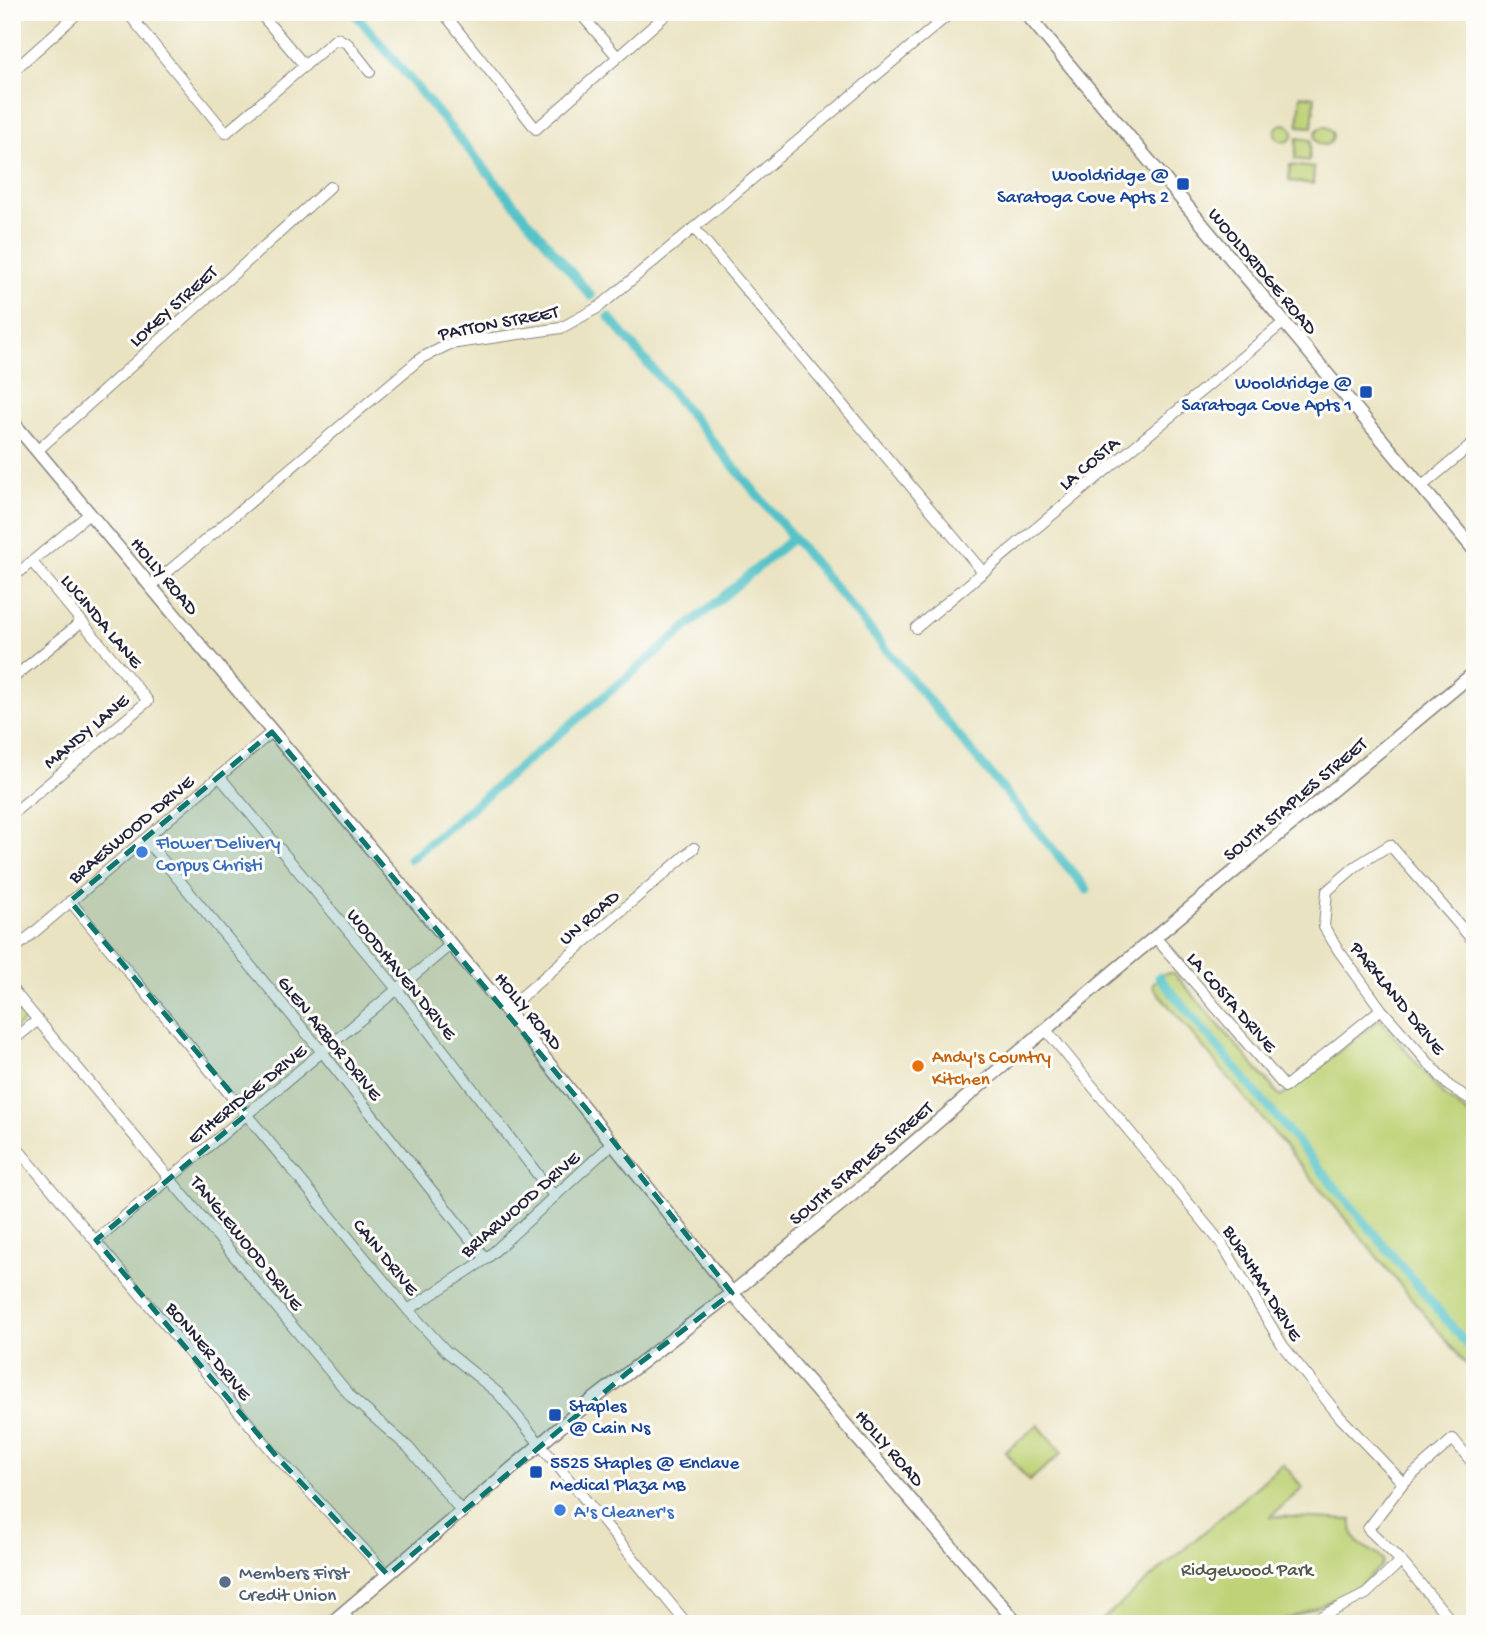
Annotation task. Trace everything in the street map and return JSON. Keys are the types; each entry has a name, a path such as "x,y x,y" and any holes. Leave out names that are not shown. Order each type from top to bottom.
{"main road":[{"name":"WOOLDRIDGE ROAD","path":"1025,12 1475,551"},
{"name":"HOLLY ROAD","path":"12,421 449,946 506,1010 732,1293 1018,1624"},
{"name":"SOUTH STAPLES STREET","path":"330,1624 586,1405 732,1293 1475,672"}],"street":[{"path":"12,72 79,12"},
{"path":"127,12 226,133 337,38 348,44 370,72"},
{"path":"259,12 305,66"},
{"path":"443,12 536,128 616,55 669,12"},
{"path":"579,12 616,55"},
{"name":"PATTON STREET","path":"151,586 421,358 450,344 545,332 572,324 599,307 952,12"},
{"name":"LOKEY STREET","path":"38,450 330,187"},
{"path":"694,228 983,572"},
{"name":"LA COSTA","path":"916,628 1283,323"},
{"path":"1421,487 1475,442"},
{"path":"12,578 89,514"},
{"name":"LUCINDA LANE","path":"32,562 148,701"},
{"path":"12,678 81,622"},
{"name":"MANDY LANE","path":"12,814 148,701"},
{"name":"BRAESWOOD DRIVE","path":"12,951 272,732"},
{"name":"WOODHAVEN DRIVE","path":"219,776 396,988 554,1196"},
{"name":"GLEN ARBOR DRIVE","path":"145,839 323,1053 486,1259"},
{"name":"PARKLAND DRIVE","path":"1475,943 1390,845 1342,876 1327,891 1324,927 1381,1009 1449,1086 1475,1102"},
{"name":"UN ROAD","path":"506,1010 694,848"},
{"name":"CAIN DRIVE","path":"70,901 248,1113 408,1310 446,1351 498,1393 687,1624"},
{"name":"LA COSTA DRIVE","path":"1155,937 1285,1087 1381,1009"},
{"name":"ETHERIDGE DRIVE","path":"96,1240 449,946"},
{"name":"TANGLEWOOD DRIVE","path":"12,989 171,1176 353,1399 409,1448 462,1512"},
{"path":"12,1041 38,1020"},
{"name":"BURNHAM DRIVE","path":"1047,1031 1222,1244 1283,1346 1340,1417 1403,1483"},
{"name":"BONNER DRIVE","path":"12,1142 277,1457 388,1574"},
{"name":"BRIARWOOD DRIVE","path":"408,1310 486,1259 614,1142"},
{"path":"1454,1624 1401,1561 1368,1529 1403,1483 1452,1439 1475,1466"},
{"path":"1306,1624 1325,1620 1366,1594 1401,1561"},
{"path":"343,1613 352,1624"}],"highlighted area":[{"path":"272,732 614,1142 732,1293 627,1373 388,1575 277,1457 96,1240 248,1113 70,901"}],"green space":[{"path":"1301,95 1315,97 1312,127 1298,126"},
{"path":"1284,124 1290,127 1293,133 1290,139 1284,142 1278,139 1275,133 1278,127"},
{"path":"1324,127 1330,130 1333,136 1330,142 1324,145 1318,142 1315,136 1318,130"},
{"path":"1297,138 1311,140 1309,161 1295,159"},
{"path":"1290,165 1314,168 1313,184 1289,181"},
{"path":"1165,973 1174,973 1281,1097 1380,1019 1444,1096 1475,1119 1475,1375 1153,987 1153,983"},
{"path":"12,1001 25,1016 24,1021 12,1031"},
{"path":"1038,1425 1062,1453 1029,1481 1005,1452"},
{"name":"Ridgewood Park","path":"1283,1464 1303,1488 1271,1516 1352,1520 1352,1530 1357,1542 1383,1560 1381,1566 1355,1590 1277,1624 1097,1624"}],"waterway":[{"path":"354,12 591,296"},
{"path":"609,317 1087,890"},
{"path":"410,859 793,538"},
{"path":"1159,977 1475,1354"}],"place":[{"name":"Wooldridge @ Saratoga Cove Apts 2","path":"1183,184"},
{"name":"Wooldridge @ Saratoga Cove Apts 1","path":"1366,392"},
{"name":"Flower Delivery Corpus Christi","path":"142,852"},
{"name":"Andy's Country Kitchen","path":"918,1066"},
{"name":"Staples @ Cain Ns","path":"555,1415"},
{"name":"5525 Staples @ Enclave Medical Plaza MB","path":"536,1472"},
{"name":"A's Cleaner's","path":"560,1510"},
{"name":"Members First Credit Union","path":"225,1582"}]}
